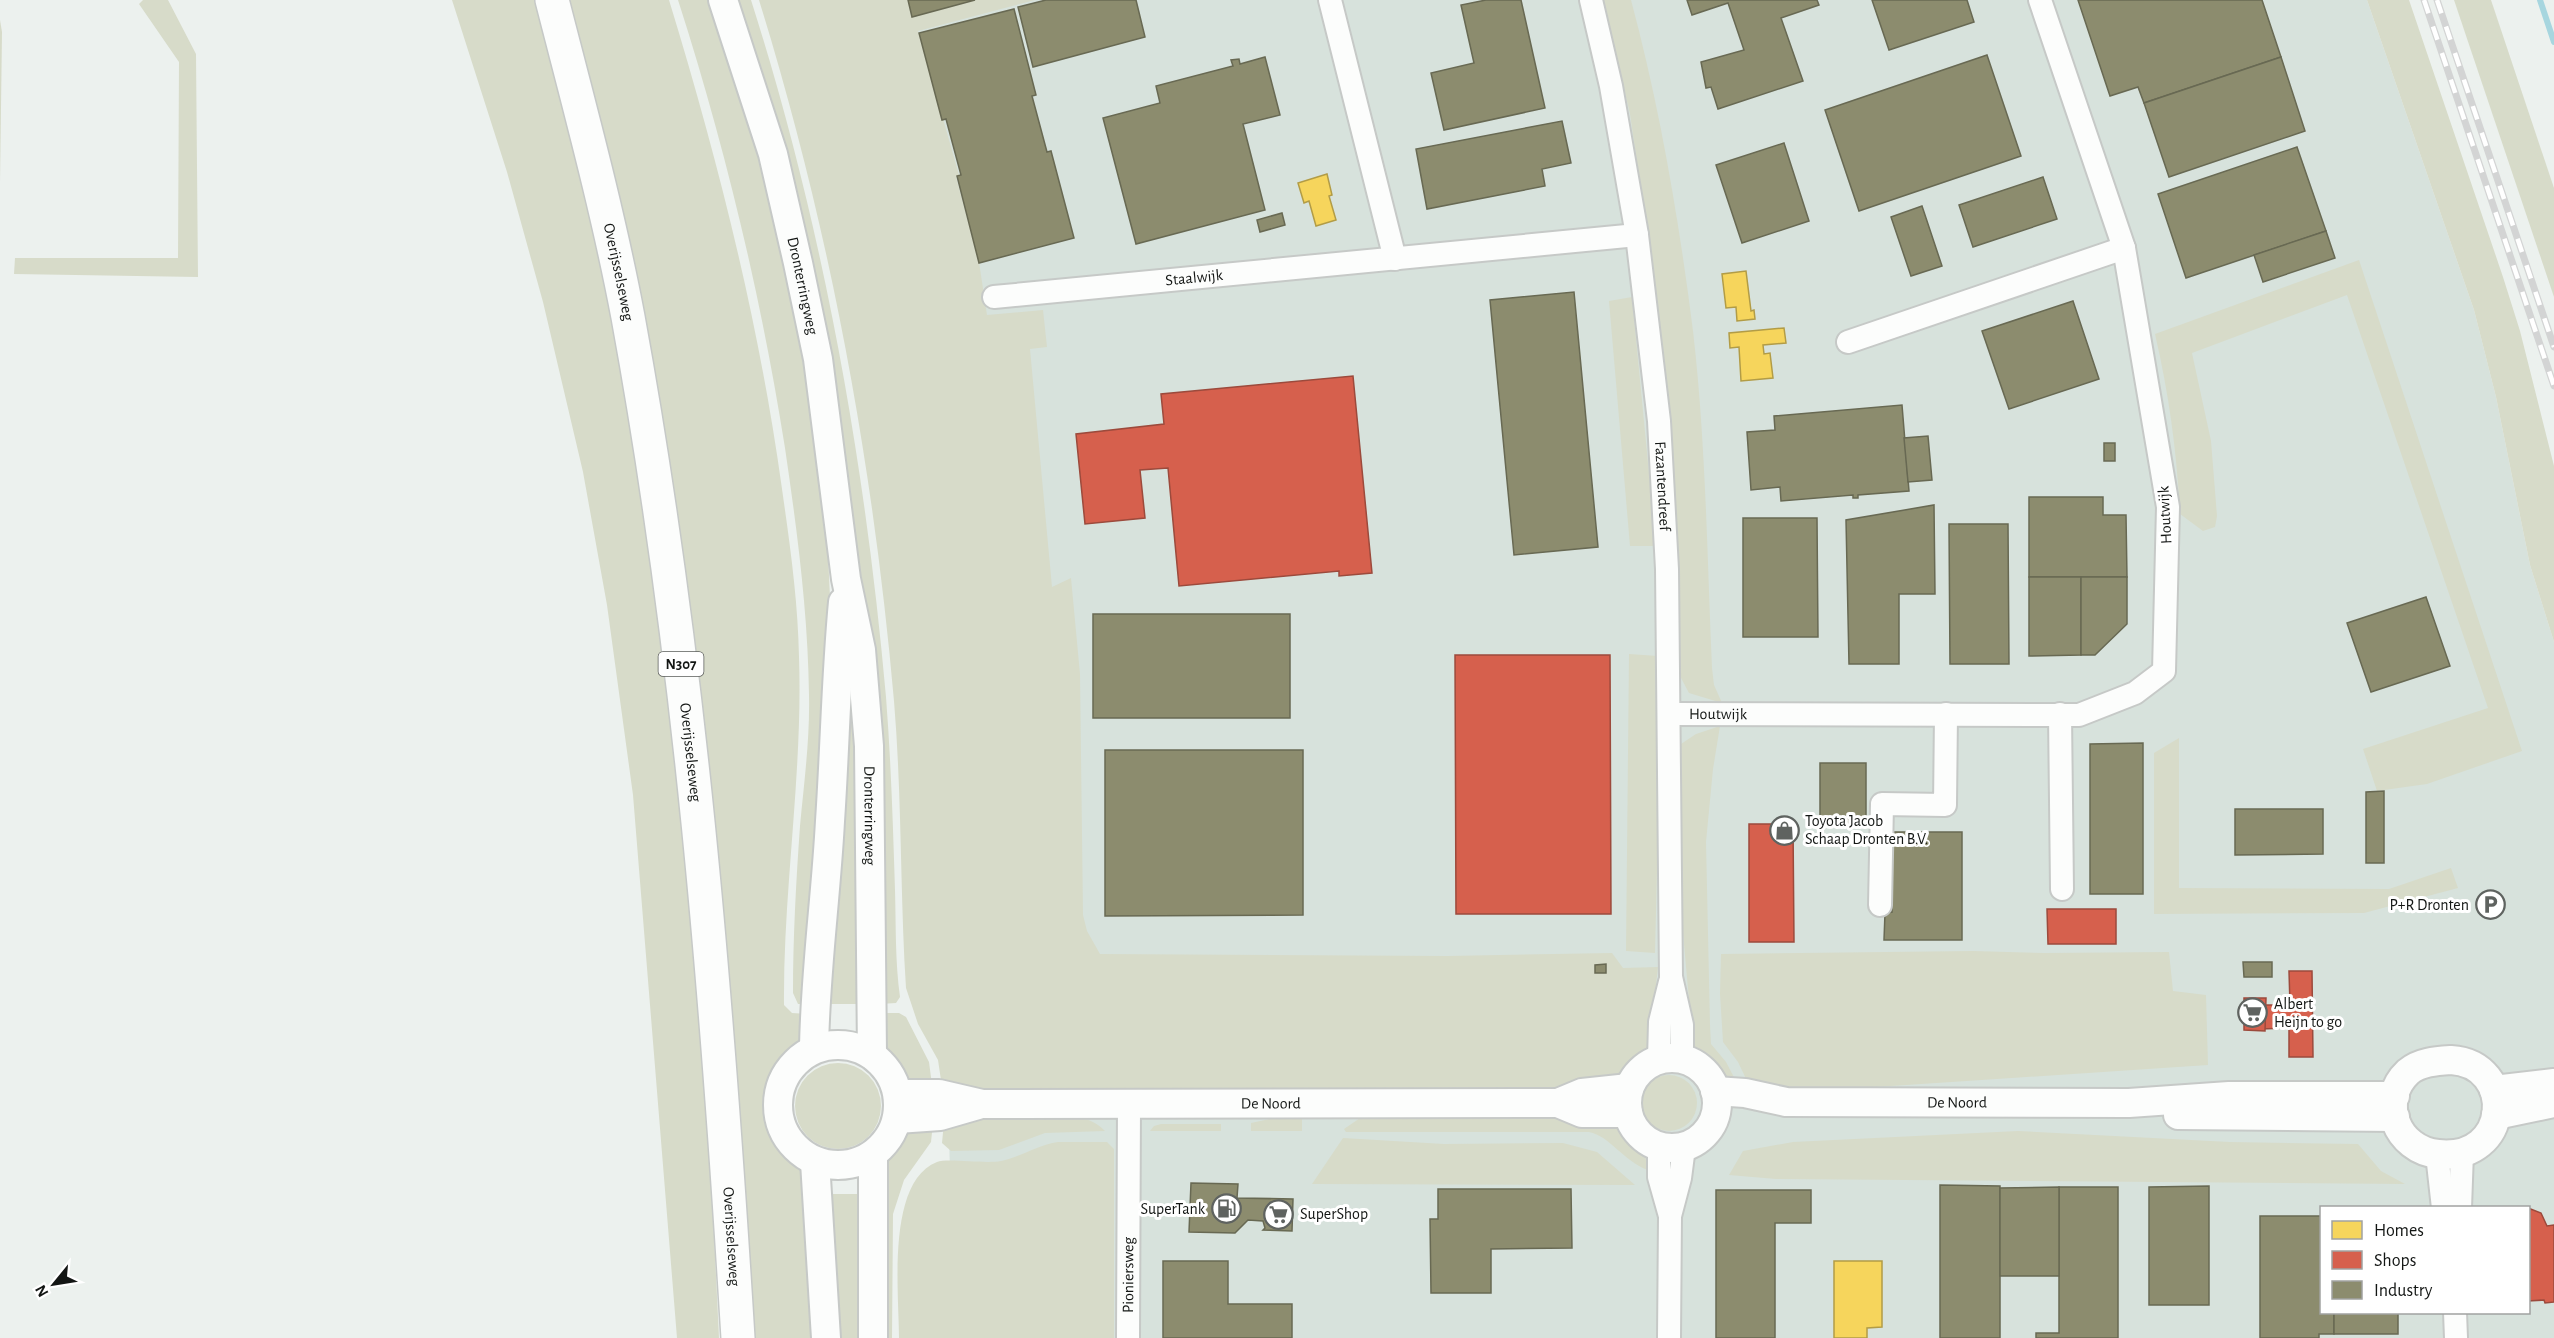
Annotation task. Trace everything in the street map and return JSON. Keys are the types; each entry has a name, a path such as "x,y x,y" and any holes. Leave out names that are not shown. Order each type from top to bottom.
{"highway":[{"name":"Overijsselseweg","path":"552,0 586,130 627,314 660,504 683,678 703,858 738,1338"}],"main road":[{"name":"Dronterringweg","path":"723,0 773,154 798,263 818,359 846,579 861,650 869,746 873,1055"},
{"name":"Dronterringweg","path":"814,1050 815,1008 831,812 838,651 846,579"},
{"path":"834,1045 854,1047 873,1055 893,1079 898,1106 884,1145 873,1155 860,1162 845,1166 830,1166 815,1162 803,1155 788,1139 779,1120 777,1106 779,1092 787,1073 801,1057 814,1050 834,1045"},
{"path":"1670,1060 1699,1067 1706,1074 1715,1103 1712,1123 1701,1138 1672,1147 1639,1134 1628,1100 1638,1074 1670,1060"},
{"path":"2441,1061 2460,1061 2479,1069 2495,1102 2489,1136 2473,1149 2449,1153 2413,1147 2407,1141 2395,1107 2408,1072 2427,1062 2441,1061"},
{"path":"2495,1102 2554,1083"},
{"name":"De Noord","path":"898,1106 939,1094 982,1104 1558,1102 1582,1113 1628,1100"},
{"name":"De Noord","path":"1715,1103 1756,1112 1786,1102 2129,1103 2229,1096 2395,1107"},
{"path":"2495,1102 2554,1103"},
{"path":"873,1155 873,1338"},
{"path":"815,1162 826,1338"}],"street":[{"path":"1330,0 1395,259"},
{"name":"Fazantendreef","path":"1591,0 1611,86 1637,235 1659,422 1667,569 1671,977 1682,1025 1670,1060"},
{"name":"Houtwijk","path":"1670,714 2079,714 2135,693 2164,671 2168,507 2124,248 2040,0"},
{"name":"Staalwijk","path":"994,297 1637,235"},
{"path":"1848,342 2124,248"},
{"path":"1880,905 1882,804 1945,805 1946,714"},
{"path":"2060,714 2062,889"},
{"name":"Pioniersweg","path":"1128,1338 1129,1105"},
{"path":"1670,1338 1670,1216 1659,1176 1672,1147"},
{"path":"2443,1206 2449,1153"},
{"path":"2449,1153 2460,1206"},
{"path":"2455,1314 2456,1338"}],"shaded area":[{"path":"799,0 2367,0 2474,310 2496,397 2530,565 2554,642 2554,1338 937,1338 951,1208 945,993"}],"green space":[{"path":"143,0 168,0 196,54 198,277 14,274 15,258 178,258 179,62 139,4"},
{"path":"452,0 539,0 570,119 625,373 672,689 716,1185 714,1234 719,1338 677,1338 633,795 607,605 583,472 543,302 507,172"},
{"path":"566,0 669,0 720,181 762,365 788,531 798,636 798,744 786,918 784,1005 792,1013 808,1014 802,1046 781,1069 772,1089 770,1116 781,1145 802,1168 818,1338 753,1338 724,959"},
{"path":"678,0 712,0 761,158 803,348 827,534 831,618 808,1004 798,1004 793,993 797,868 809,711 807,633 794,510 765,334 753,278 711,110"},
{"path":"739,0 751,0 800,171 838,345 853,432 866,520 886,697 892,794 896,957 900,997 896,1003 880,1004 865,618 850,492 842,441 770,102"},
{"path":"759,0 1035,0 918,31 959,175 956,177 979,262 987,315 1043,310 1047,347 1030,349 1052,587 1071,578 1080,674 1083,915 1087,931 1100,954 1448,956 1612,953 1623,968 1658,967 1649,1047 1619,1078 1574,1086 1514,1092 1011,1094 942,1087 938,1060 918,1024 906,988 894,701 874,523 861,435 845,347 807,173"},
{"path":"1603,0 1631,0 1660,123 1675,206 1693,331 1701,415 1712,668 1714,685 1722,703 1689,693 1680,676 1678,585 1655,286 1630,114"},
{"path":"2367,0 2409,0 2520,331 2554,466 2554,642 2530,565 2496,397 2474,310"},
{"path":"2454,0 2491,0 2554,188 2554,297"},
{"path":"0,20 2,32 0,183"},
{"path":"2359,260 2522,751 2427,784 2377,791 2363,749 2488,708 2347,295 2192,353 2211,441 2217,516 2215,527 2203,531 2180,514 2172,424 2155,334"},
{"path":"1632,297 1656,546 1630,546 1609,301"},
{"path":"854,647 866,1004 823,1004"},
{"path":"1629,654 1658,656 1659,787 1655,953 1626,951"},
{"path":"1720,726 1706,842 1710,1025 1711,1044 1726,1062 1738,1085 1729,1084 1715,1072 1693,1045 1680,899 1678,782 1681,744 1696,734"},
{"path":"2179,738 2179,888 2389,889 2451,868 2458,888 2364,913 2154,914 2154,753"},
{"path":"1973,951 2169,952 2173,991 2206,995 2208,1065 1801,1092 1749,1085 1738,1062 1723,1042 1720,994 1721,954"},
{"path":"880,1013 899,1013 906,1017 929,1062 932,1085 908,1081 893,1069 885,1052"},
{"path":"838,1063 862,1070 874,1082 881,1106 874,1130 862,1142 838,1149 814,1142 802,1130 795,1106 802,1082 814,1070"},
{"path":"1669,1075 1680,1077 1689,1083 1695,1092 1697,1103 1695,1114 1689,1123 1680,1129 1669,1131 1658,1129 1649,1123 1643,1114 1641,1103 1643,1092 1649,1083 1658,1077"},
{"path":"1013,1115 1074,1116 1086,1119 1105,1131 1045,1133 999,1150 951,1151 942,1143 944,1122"},
{"path":"1289,1115 1302,1118 1302,1131 1251,1131 1251,1123"},
{"path":"1537,1115 1618,1126 1645,1155 1648,1170 1631,1161 1604,1138 1589,1132 1346,1132 1344,1129 1363,1116"},
{"path":"933,1123 931,1142 904,1180 893,1214 892,1338 880,1338 886,1157 908,1130"},
{"path":"1221,1124 1221,1131 1150,1131 1154,1126"},
{"path":"2018,1131 2230,1142 2358,1144 2381,1171 2405,1184 1776,1179 1729,1175 1743,1151 1793,1142"},
{"path":"1343,1138 1444,1144 1563,1143 1597,1152 1635,1185 1312,1184"},
{"path":"1058,1142 1107,1142 1114,1149 1114,1338 899,1338 899,1241 910,1192 921,1173 937,1162 1001,1161"},
{"path":"824,1194 866,1194 866,1338 832,1338"}],"building: Homes":[{"path":"1327,174 1332,195 1329,196 1336,220 1316,226 1309,201 1304,203 1298,183"},
{"path":"1746,271 1751,311 1754,310 1755,319 1737,321 1736,307 1726,308 1722,274"},
{"path":"1784,328 1786,343 1763,345 1764,354 1770,353 1773,378 1741,381 1739,347 1730,348 1729,333"},
{"path":"1834,1261 1882,1261 1882,1327 1867,1328 1867,1338 1834,1338"}],"building: Shops":[{"path":"1353,376 1372,573 1339,576 1339,571 1179,586 1168,468 1140,470 1145,518 1085,524 1076,434 1164,424 1161,394"},
{"path":"1455,655 1610,655 1611,914 1456,914"},
{"path":"1749,824 1793,824 1794,942 1749,942"},
{"path":"2047,909 2116,909 2116,944 2048,944"},
{"path":"2289,971 2312,971 2313,1057 2289,1057 2289,1028 2261,1029 2260,1005 2290,1005"},
{"path":"2244,998 2266,998 2265,1031 2244,1030"},
{"path":"2530,1209 2541,1213 2547,1226 2554,1225 2554,1302 2545,1303 2544,1300 2530,1301"}],"building: Industry":[{"path":"908,0 975,0 912,17"},
{"path":"1046,0 1136,0 1145,37 1033,67 1018,7"},
{"path":"1486,0 1521,0 1545,108 1444,130 1431,73 1474,63 1461,5"},
{"path":"1687,0 1817,0 1819,5 1781,18 1803,81 1718,109 1711,87 1706,88 1701,62 1744,50 1728,3 1692,15"},
{"path":"1872,0 1967,0 1974,22 1889,50"},
{"path":"2078,0 2262,0 2281,57 2144,103 2138,87 2110,96"},
{"path":"1014,9 1036,95 1032,96 1047,152 1051,151 1074,238 979,263 957,176 961,175 946,119 942,120 919,33"},
{"path":"1987,55 2021,156 1859,211 1825,110"},
{"path":"1265,57 1280,115 1243,124 1265,210 1136,244 1103,118 1160,103 1156,86 1233,66 1231,60 1239,59 1240,64"},
{"path":"2281,57 2305,131 2169,177 2144,103"},
{"path":"1562,121 1571,163 1542,169 1545,186 1427,209 1416,149"},
{"path":"1784,143 1809,221 1742,243 1716,165"},
{"path":"2297,147 2326,231 2186,278 2158,194"},
{"path":"2043,177 2057,219 1973,247 1959,205"},
{"path":"1922,206 1942,266 1911,276 1891,217"},
{"path":"1282,213 1285,225 1260,232 1257,220"},
{"path":"2326,231 2335,258 2263,282 2254,255"},
{"path":"1574,292 1598,547 1514,555 1490,300"},
{"path":"2073,301 2099,379 2009,409 1982,331"},
{"path":"1902,405 1909,491 1858,495 1858,498 1853,498 1853,495 1781,501 1780,487 1751,490 1747,432 1775,430 1774,416"},
{"path":"1928,436 1932,480 1908,482 1904,438"},
{"path":"2104,443 2115,443 2115,461 2104,461"},
{"path":"2029,497 2103,497 2103,515 2126,515 2127,577 2029,577"},
{"path":"1934,505 1935,594 1899,594 1899,664 1849,664 1846,520"},
{"path":"1743,518 1817,518 1818,637 1743,637"},
{"path":"1949,524 2008,524 2009,664 1950,664"},
{"path":"2029,577 2081,577 2081,655 2029,656"},
{"path":"2081,577 2127,577 2127,624 2095,655 2081,655"},
{"path":"2426,597 2450,666 2371,692 2347,623"},
{"path":"1093,614 1290,614 1290,718 1093,718"},
{"path":"2143,743 2143,894 2090,894 2090,744"},
{"path":"1105,750 1303,750 1303,915 1105,916"},
{"path":"1820,763 1866,763 1866,824 1820,823"},
{"path":"2384,791 2384,863 2366,863 2366,792"},
{"path":"2235,809 2323,809 2323,854 2235,855"},
{"path":"1891,832 1962,832 1962,940 1884,940 1885,913 1892,912"},
{"path":"2243,962 2272,962 2272,977 2244,977"},
{"path":"1606,964 1606,973 1595,973 1595,965"},
{"path":"1191,1183 1238,1184 1237,1198 1293,1199 1292,1231 1263,1230 1265,1228 1263,1221 1248,1220 1235,1233 1189,1232"},
{"path":"1940,1185 2000,1186 2000,1338 1940,1338"},
{"path":"2209,1186 2209,1305 2149,1305 2149,1187"},
{"path":"2059,1187 2118,1187 2118,1338 2036,1338 2036,1333 2059,1333"},
{"path":"2059,1187 2059,1276 2000,1276 2000,1188"},
{"path":"1438,1189 1571,1189 1572,1248 1491,1249 1491,1293 1431,1293 1430,1219 1438,1219"},
{"path":"1716,1190 1811,1190 1811,1223 1775,1223 1775,1338 1716,1338"},
{"path":"2260,1216 2320,1216 2320,1314 2334,1314 2334,1334 2319,1334 2319,1338 2260,1338"},
{"path":"1163,1261 1228,1261 1228,1304 1292,1304 1292,1338 1163,1338"},
{"path":"2334,1314 2398,1314 2398,1334 2334,1334"}],"waterway":[{"path":"2540,0 2554,42"}],"railway":[{"path":"2424,0 2554,386"},
{"path":"2437,0 2554,347"}],"place":[{"name":"Toyota Jacob Schaap Dronten B.V.","path":"1784,830"},
{"name":"P+R Dronten","path":"2490,905"},
{"name":"Albert Heijn to go","path":"2253,1013"},
{"name":"SuperTank","path":"1226,1209"},
{"name":"SuperShop","path":"1279,1214"}]}
